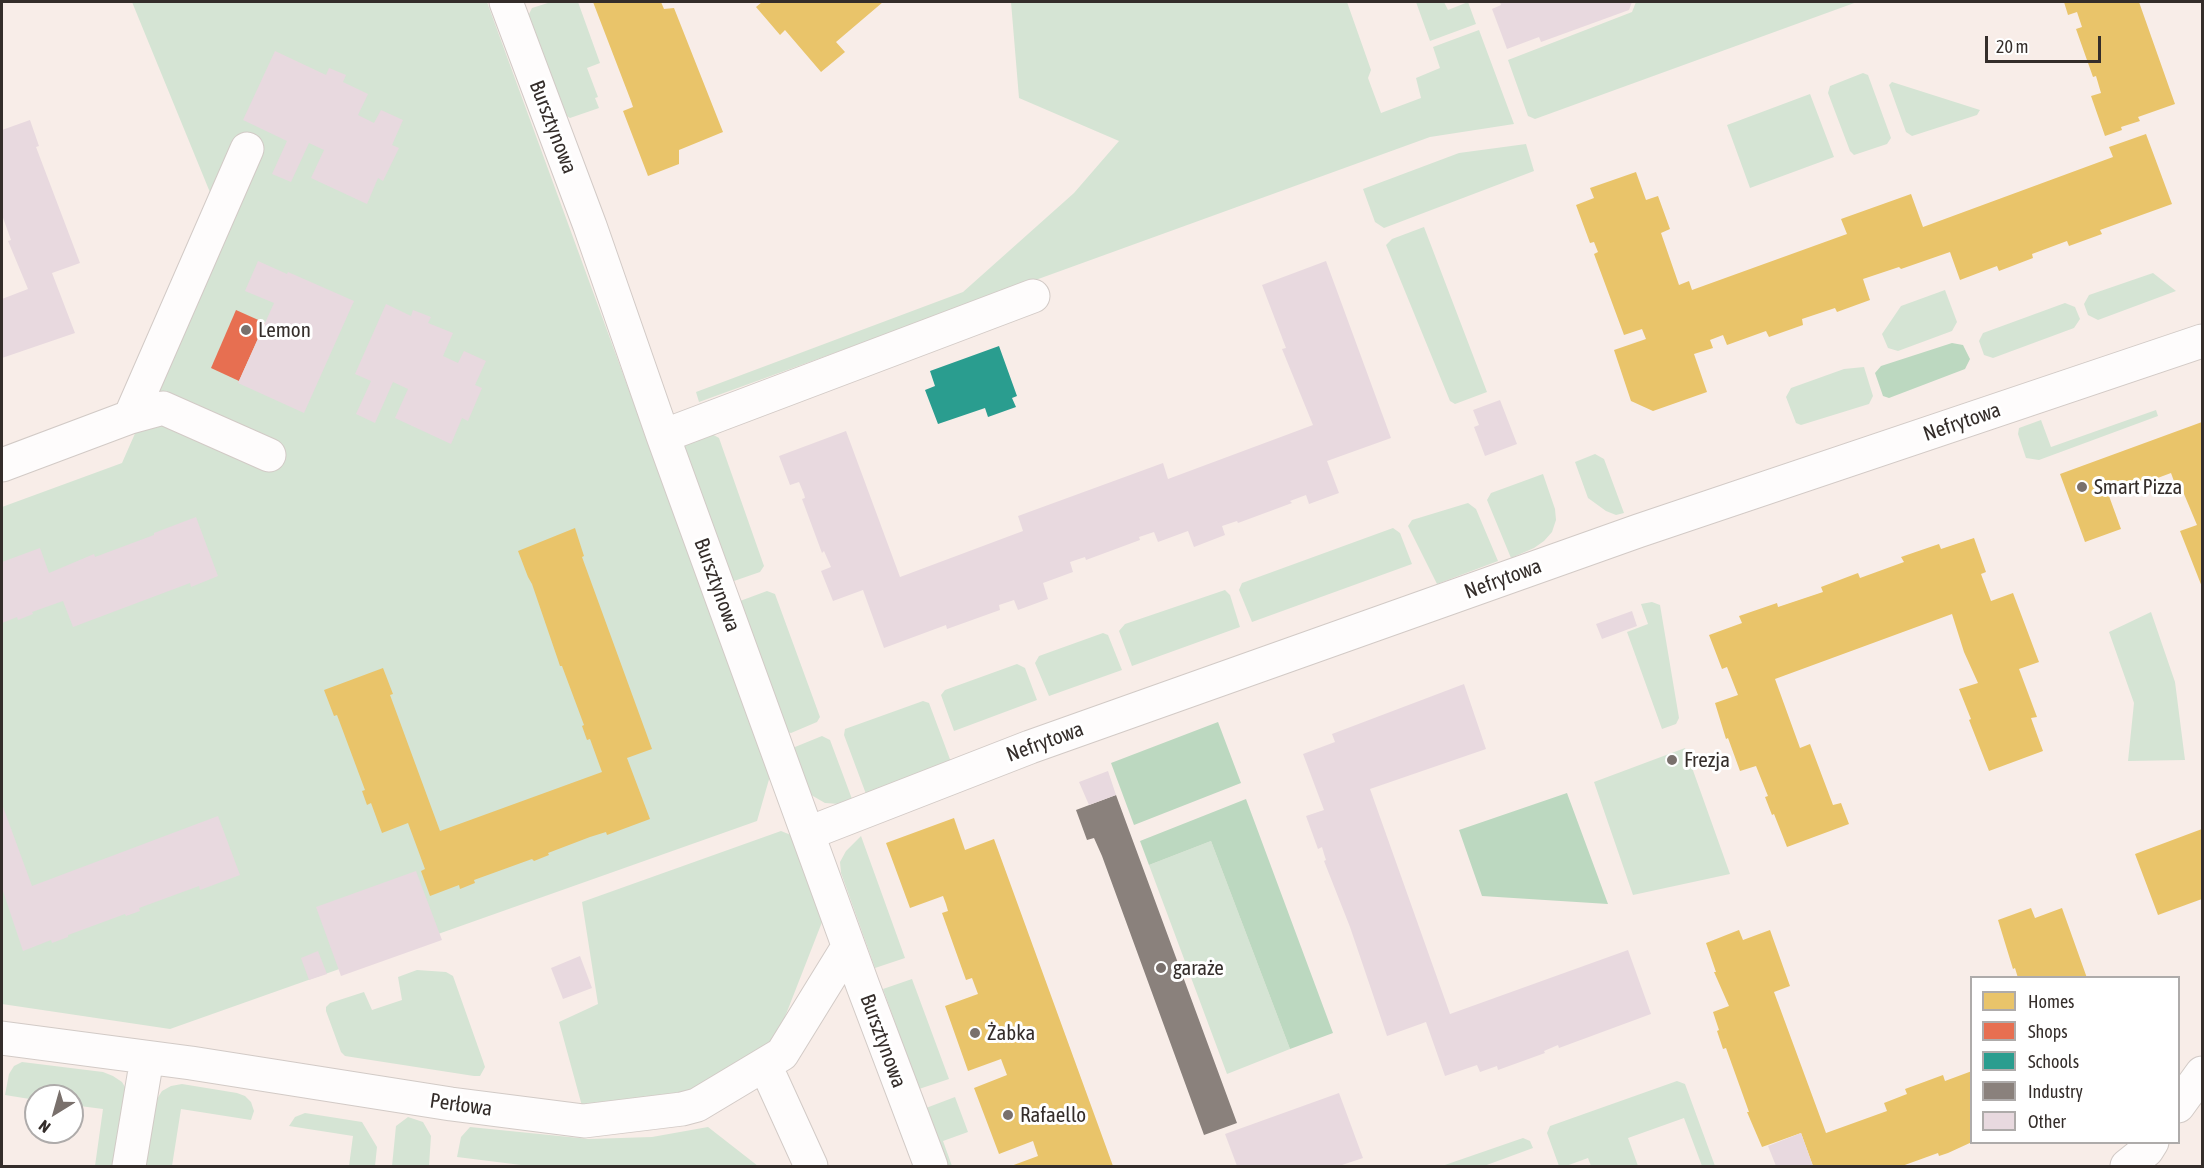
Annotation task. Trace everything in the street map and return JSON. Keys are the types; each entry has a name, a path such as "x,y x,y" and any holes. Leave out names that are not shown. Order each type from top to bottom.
{"street":[{"name":"Bursztynowa","path":"506,2 590,226 663,436 848,947 931,1167"},
{"path":"130,417 248,149"},
{"path":"663,436 1033,296"},
{"name":"Nefrytowa","path":"808,833 1041,743 1638,531 2202,341"},
{"path":"2,465 130,417 163,408 270,455"},
{"name":"Perłowa","path":"2,1038 316,1081 451,1104 584,1121 697,1105 783,1054 848,947"},
{"path":"129,1167 147,1058"},
{"path":"765,1065 811,1167"},
{"path":"2180,1103 2202,1073"},
{"path":"2127,1167 2151,1144"}],"green space":[{"path":"132,2 487,2 770,776 757,821 170,1029 2,1004 2,507 122,463 225,229"},
{"path":"551,2 578,2 600,63 587,68 598,97 595,98 599,108 570,118 565,115 528,16 532,8"},
{"path":"1011,2 1347,2 1371,70 1368,78 1381,113 1421,98 1416,78 1440,68 1433,47 1479,30 1514,124 1430,137 699,402 696,392 963,292 1074,193 1119,141 1019,98"},
{"path":"1416,2 1444,2 1448,10 1468,2 1476,24 1430,41"},
{"path":"1636,2 1857,2 1535,119 1528,116 1508,60 1632,12"},
{"path":"1863,73 1868,75 1891,138 1887,144 1854,155 1850,151 1828,93 1830,86"},
{"path":"1892,82 1980,110 1977,115 1912,136 1906,132 1889,85"},
{"path":"1810,94 1834,157 1750,188 1727,125"},
{"path":"1526,144 1534,171 1384,228 1375,222 1363,189 1459,153"},
{"path":"1424,227 1487,392 1455,404 1450,401 1386,245 1392,239"},
{"path":"2153,273 2176,291 2098,320 2088,315 2084,304 2089,295"},
{"path":"1945,290 1957,322 1952,331 1898,351 1888,348 1882,334 1901,306"},
{"path":"2065,303 2075,307 2080,319 2074,328 1993,358 1984,355 1979,341 1983,333"},
{"path":"1952,343 1963,345 1970,359 1965,369 1889,398 1883,396 1875,373 1881,366"},
{"path":"1864,367 1873,396 1869,404 1801,425 1796,423 1786,397 1791,388 1844,369"},
{"path":"2156,410 2158,416 2039,460 2026,458 2018,434 2019,428 2041,420 2051,447"},
{"path":"712,434 719,438 764,566 760,572 734,581 727,579 680,450 685,444"},
{"path":"1595,454 1604,459 1624,513 1616,515 1606,511 1588,498 1575,462"},
{"path":"1543,474 1555,509 1556,520 1552,532 1534,548 1511,558 1487,500 1491,493"},
{"path":"1468,503 1476,509 1498,561 1437,584 1408,526 1412,520"},
{"path":"1393,528 1400,533 1412,564 1252,622 1239,590 1242,583"},
{"path":"1225,590 1230,595 1240,627 1132,666 1119,631 1125,624"},
{"path":"767,591 775,594 820,717 817,722 791,733 783,731 740,601"},
{"path":"1652,602 1660,605 1679,718 1676,724 1662,729 1627,632 1648,624 1641,604"},
{"path":"2151,612 2175,682 2185,760 2128,761 2134,703 2109,632"},
{"path":"1103,633 1108,635 1122,670 1049,696 1035,663 1039,656"},
{"path":"1017,664 1025,668 1037,700 954,731 941,695 945,690"},
{"path":"923,701 929,703 951,762 866,794 844,735 845,729"},
{"path":"1218,722 1241,783 1134,825 1111,763"},
{"path":"822,736 830,740 852,799 839,804 825,803 806,792 792,757 795,747"},
{"path":"1685,748 1730,874 1633,895 1594,782"},
{"path":"1567,793 1608,904 1482,896 1459,830"},
{"path":"1246,799 1333,1033 1290,1049 1211,841 1149,865 1140,841"},
{"path":"781,831 796,837 824,917 774,1045 686,1094 582,1106 559,1022 598,1004 582,902"},
{"path":"861,836 905,958 875,968 841,873 840,862 846,851"},
{"path":"1211,841 1290,1049 1227,1074 1149,865"},
{"path":"417,970 446,972 453,976 485,1067 480,1076 345,1056 341,1052 326,1007 330,1003 364,992 372,1010 402,1000 398,977"},
{"path":"912,979 949,1079 919,1089 883,989"},
{"path":"22,1062 103,1072 122,1082 128,1092 117,1166 95,1166 103,1109 84,1107 84,1084 24,1084 24,1098 5,1095 9,1074 14,1066"},
{"path":"1677,1081 1685,1084 1715,1166 1702,1166 1684,1118 1628,1138 1638,1166 1591,1166 1588,1158 1566,1166 1559,1166 1547,1133 1550,1126"},
{"path":"182,1084 245,1096 251,1102 254,1111 251,1120 181,1109 172,1166 145,1166 155,1102 162,1091"},
{"path":"955,1097 968,1132 943,1141 952,1166 947,1166 926,1108"},
{"path":"305,1113 362,1122 377,1147 375,1166 349,1166 353,1136 289,1126 295,1117"},
{"path":"408,1117 423,1122 431,1136 429,1166 392,1166 396,1126"},
{"path":"470,1127 589,1139 652,1137 708,1127 758,1166 529,1166 457,1157 461,1137"},
{"path":"1523,1138 1530,1141 1533,1148 1484,1166 1442,1166"}],"building: Homes":[{"path":"593,2 661,2 664,9 674,8 723,132 679,150 679,164 648,176 623,111 633,107"},
{"path":"762,2 883,2 836,42 845,52 821,72 785,30 780,35 756,7"},
{"path":"2064,2 2139,2 2175,104 2138,117 2140,121 2121,127 2122,130 2105,136 2091,96 2101,93 2076,29 2082,27 2077,12 2068,15"},
{"path":"2146,134 2172,204 2100,230 2102,234 2069,246 2067,241 2032,254 2033,258 1999,271 1997,266 1960,280 1950,252 1863,279 1870,300 1837,312 1835,308 1802,319 1803,325 1769,337 1766,331 1727,345 1723,335 1710,340 1713,348 1694,354 1707,392 1653,411 1631,401 1614,350 1646,339 1642,329 1624,335 1594,254 1598,252 1594,242 1590,243 1576,205 1594,198 1590,188 1636,172 1646,200 1658,196 1670,229 1661,233 1679,285 1689,281 1692,290 1847,234 1841,219 1911,194 1923,227 2113,157 2109,147"},
{"path":"2202,422 2202,587 2180,531 2197,525 2184,494 2179,495 2171,473 2109,496 2121,529 2085,542 2060,474"},
{"path":"575,528 584,556 582,557 652,749 627,758 650,819 607,835 606,832 590,837 548,853 549,855 534,861 532,859 474,880 475,883 460,889 459,885 430,896 421,871 425,869 408,823 382,833 371,803 367,805 362,791 365,790 337,715 334,716 324,690 383,668 393,694 390,695 440,831 602,772 590,739 587,740 582,726 584,725 518,551"},
{"path":"1974,538 1986,572 1981,574 1991,601 2013,593 2039,662 2019,669 2037,717 2031,718 2043,751 1989,771 1959,689 1978,683 1964,652 1952,614 1775,679 1800,748 1810,744 1833,805 1841,803 1849,824 1787,847 1765,797 1768,796 1756,766 1740,771 1728,738 1726,739 1715,703 1738,695 1727,667 1722,669 1709,635 1742,623 1739,616 1777,603 1778,607 1823,592 1821,587 1858,573 1860,578 1904,562 1901,557 1939,544 1941,549"},
{"path":"954,818 965,850 994,839 1113,1166 1011,1166 1038,1156 1033,1141 999,1154 974,1088 1007,1075 1001,1059 968,1071 945,1006 978,994 972,978 966,980 942,913 948,911 946,904 943,896 910,908 886,843"},
{"path":"2202,829 2202,899 2158,915 2135,854"},
{"path":"2031,908 2035,918 2062,908 2086,976 2017,976 2015,968 2013,969 1998,920"},
{"path":"1739,930 1743,940 1770,930 1790,986 1774,992 1826,1133 1887,1111 1884,1103 1907,1094 1905,1089 1943,1075 1945,1081 1970,1072 1970,1143 1948,1153 1939,1156 1938,1153 1902,1166 1813,1166 1801,1133 1762,1147 1747,1112 1749,1112 1726,1048 1723,1049 1717,1031 1719,1030 1713,1012 1729,1006 1714,972 1716,972 1706,943"}],"building: Shops":[{"path":"236,310 265,323 239,381 211,368"}],"building: Schools":[{"path":"999,346 1017,396 1012,398 1016,407 988,417 985,408 938,424 925,390 935,386 930,371"}],"building: Industry":[{"name":"garaże","path":"1116,795 1237,1123 1204,1135 1102,856 1094,838 1087,840 1076,810"}],"building: Other":[{"path":"1500,2 1632,2 1629,10 1541,42 1539,37 1507,49 1492,9 1501,5"},
{"path":"275,51 326,75 329,68 346,75 343,82 368,94 358,115 374,123 381,110 403,120 392,145 399,148 383,181 378,178 367,204 311,178 324,150 309,143 291,182 272,174 287,141 243,120"},
{"path":"30,120 39,146 36,147 80,263 52,273 75,333 2,358 2,299 28,289 8,241 11,240 2,215 2,130"},
{"path":"258,261 354,301 304,413 238,383 274,303 245,291"},
{"path":"1326,261 1391,438 1327,461 1339,493 1309,504 1306,495 1290,501 1292,503 1238,523 1237,521 1222,526 1225,535 1194,547 1188,531 1158,542 1154,532 1139,537 1140,540 1086,560 1085,557 1070,562 1073,572 1043,583 1048,599 1018,610 1014,600 999,605 1000,610 947,629 946,625 884,648 863,590 833,601 821,571 831,567 824,551 822,553 802,499 805,498 804,494 799,482 790,485 779,456 846,431 900,577 1023,531 1018,516 1163,463 1168,479 1313,425 1282,349 1286,348 1262,285"},
{"path":"386,304 411,316 413,310 431,317 428,323 453,333 443,356 458,363 464,351 486,361 475,385 482,388 468,421 462,418 451,444 395,418 408,389 393,382 375,423 356,414 371,381 355,374"},
{"path":"1500,400 1517,444 1485,456 1474,427 1479,425 1473,410"},
{"path":"196,517 218,576 191,587 190,583 73,627 63,601 32,612 33,614 18,620 17,617 2,623 2,562 40,548 49,573 94,554 95,557 154,535 154,533"},
{"path":"1632,611 1637,626 1602,639 1596,624"},
{"path":"1464,684 1486,749 1370,789 1450,1014 1628,950 1651,1014 1559,1048 1558,1045 1544,1051 1545,1053 1498,1070 1497,1066 1480,1072 1477,1065 1445,1076 1426,1022 1387,1036 1350,927 1324,861 1326,860 1322,847 1318,849 1306,816 1324,810 1303,754 1335,742 1332,734"},
{"path":"1108,771 1116,795 1089,805 1079,782"},
{"path":"2,804 32,886 218,816 240,875 200,890 199,886 139,908 140,911 126,916 125,914 52,943 51,940 23,951 2,888"},
{"path":"416,871 442,940 341,976 316,907"},
{"path":"318,951 327,974 309,980 301,958"},
{"path":"580,956 592,988 563,999 551,968"},
{"path":"1339,1093 1363,1158 1339,1166 1237,1166 1225,1134"},
{"path":"1801,1133 1813,1166 1776,1166 1768,1146"}],"place":[{"name":"Lemon","path":"246,330"},
{"name":"Smart Pizza","path":"2082,487"},
{"name":"Frezja","path":"1672,760"},
{"name":"garaże","path":"1161,968"},
{"name":"Żabka","path":"975,1033"},
{"name":"Rafaello","path":"1008,1115"}]}
